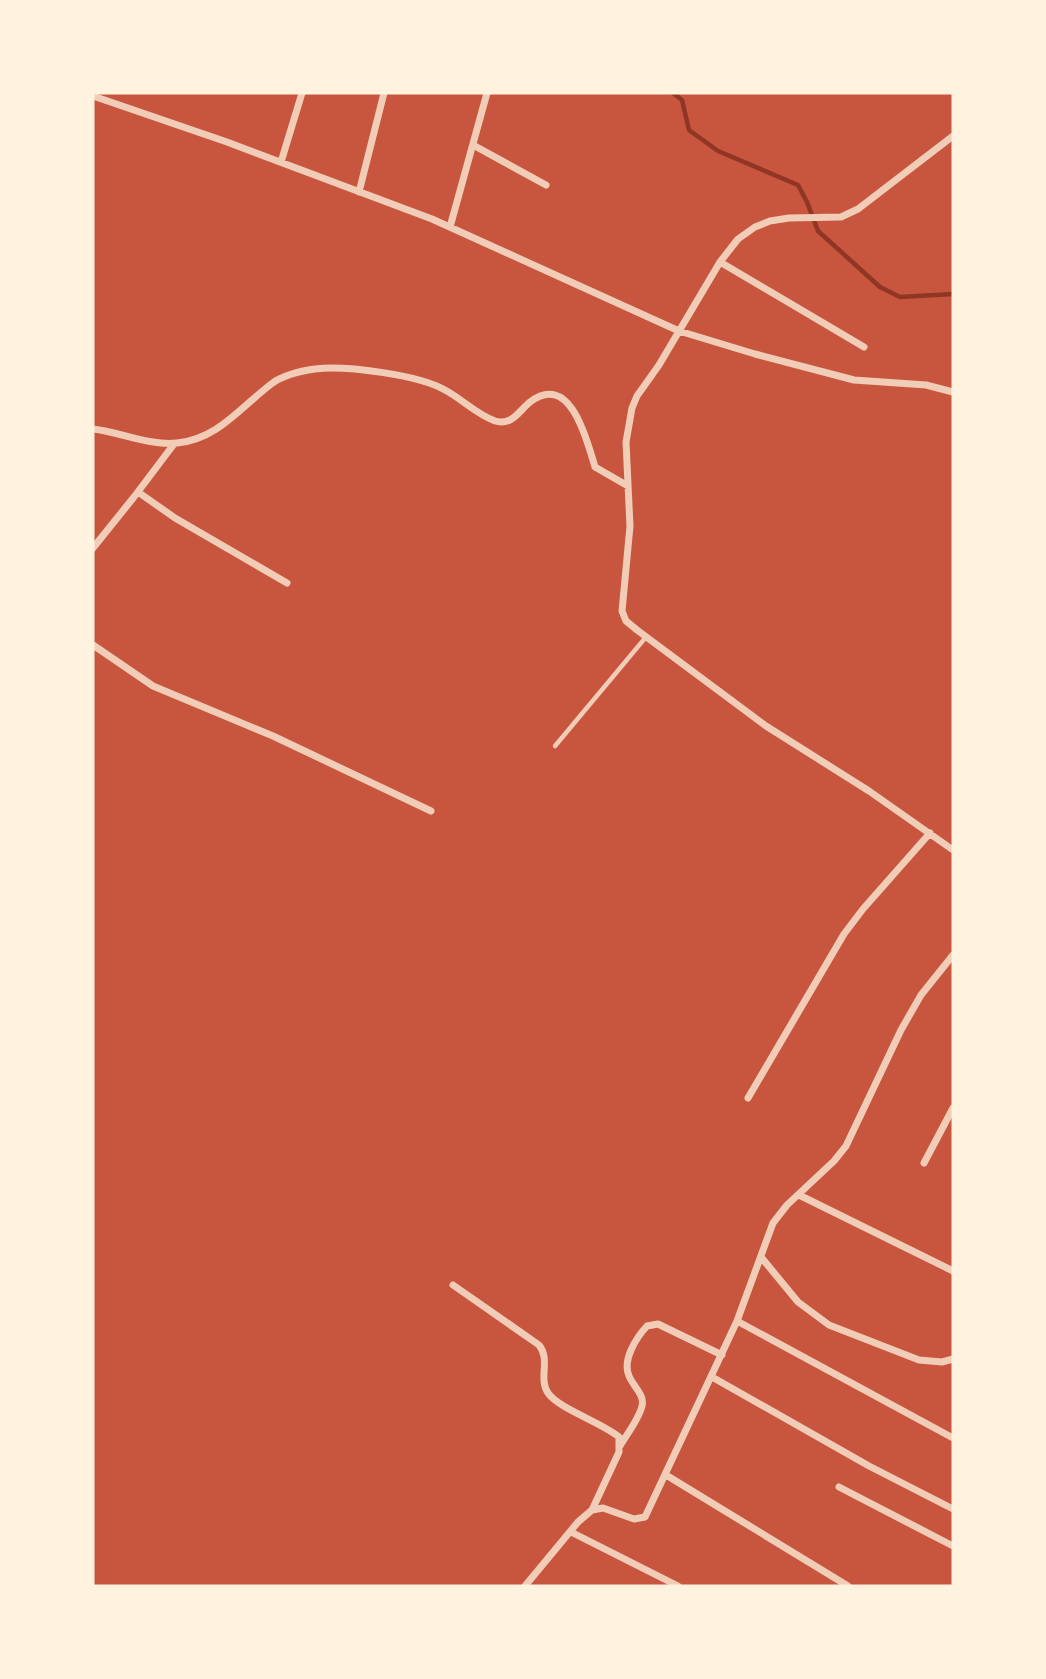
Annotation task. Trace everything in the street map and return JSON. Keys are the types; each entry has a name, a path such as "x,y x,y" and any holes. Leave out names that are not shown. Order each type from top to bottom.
{"street":[{"path":"281,162 302,93"},
{"path":"359,192 384,93"},
{"path":"450,227 487,93"},
{"path":"93,96 281,162 450,227 679,331 854,380 926,385 953,392"},
{"path":"952,846 766,726 646,637 626,621 622,611 629,526 625,442 632,408 720,262 738,239 755,227 789,218 841,217 858,209 953,136"},
{"path":"473,145 546,185"},
{"path":"720,262 864,347"},
{"path":"93,429 174,444 186,442 221,428 275,382 290,374 317,369 345,369 426,382 445,390 497,422 516,417 530,402 543,395 556,396 568,402 576,413 595,467 628,486"},
{"path":"93,548 174,444"},
{"path":"138,492 175,518 287,583"},
{"path":"93,645 153,686 272,736 431,811"},
{"path":"748,1098 844,934 930,833"},
{"path":"592,1510 603,1508 627,1518 645,1517 737,1321 773,1223 787,1205 834,1161 846,1146 920,995 953,955"},
{"path":"924,1163 953,1108"},
{"path":"799,1195 953,1271"},
{"path":"761,1257 798,1302 829,1325 919,1360 942,1362 953,1359"},
{"path":"453,1285 539,1345 545,1357 544,1382 549,1395 613,1432 619,1437 620,1446"},
{"path":"737,1321 953,1438"},
{"path":"525,1586 592,1510 620,1446 642,1407 640,1394 629,1376 626,1364 647,1326 657,1324 722,1355"},
{"path":"712,1377 869,1466 953,1509"},
{"path":"666,1475 848,1586"},
{"path":"839,1487 953,1546"},
{"path":"570,1532 678,1586"}],"lane":[{"path":"555,746 646,637"}],"waterway":[{"path":"673,93 682,100 689,130 718,151 798,185 818,231 880,287 900,297 953,294"}]}
